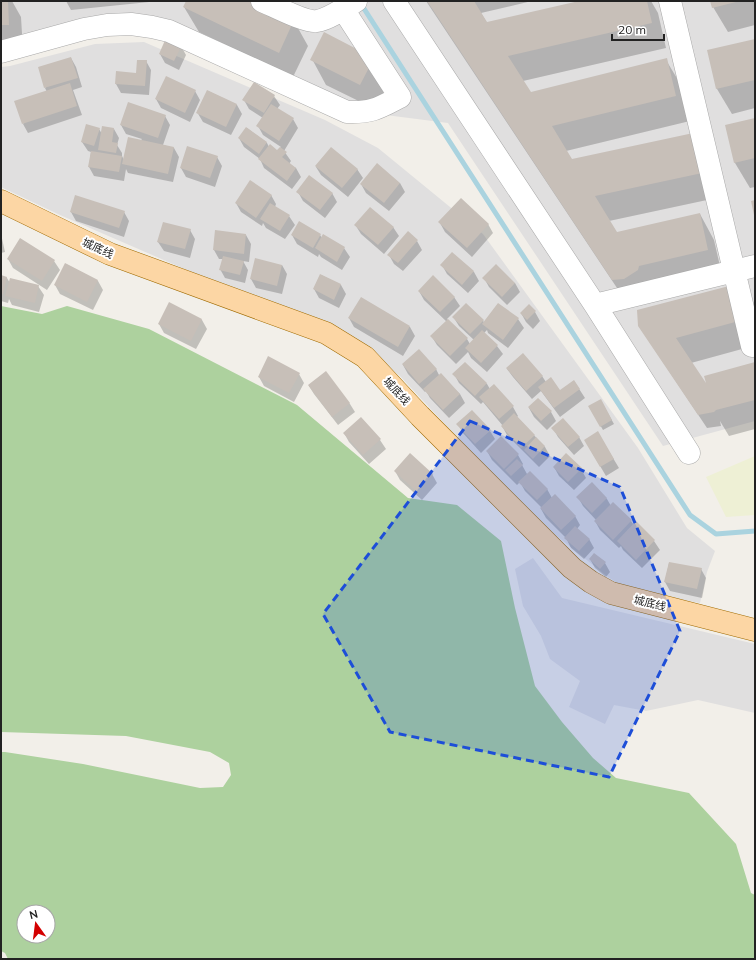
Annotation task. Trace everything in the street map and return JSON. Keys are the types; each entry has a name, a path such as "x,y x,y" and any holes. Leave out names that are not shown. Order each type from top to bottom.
{"main road":[{"name":"城底线","path":"1,201 110,254 326,333 365,357 420,416 555,552 572,568 591,582 611,593 755,630"}],"street":[{"path":"1,52 84,29 107,25 131,24 169,31 347,112 363,112 379,108 400,97 350,5 316,22 306,20 262,1"},
{"path":"394,1 595,306 689,453"},
{"path":"670,1 752,346"},
{"path":"595,306 755,266"}],"highlighted area":[{"path":"470,421 620,487 680,631 609,777 390,732 323,614"}],"shaded area":[{"path":"1,1 755,1 755,421 663,446 448,123 370,113 159,19 1,42"},
{"path":"144,42 325,120 378,148 483,234 638,448 687,528 715,551 707,572 700,603 628,590 608,577 527,512 399,375 332,329 203,277 60,215 1,187 1,67 95,44"},
{"path":"533,558 562,598 755,644 755,713 698,700 646,711 614,705 605,724 569,707 580,681 550,659 541,636 523,606 515,569"}],"green space":[{"path":"1,306 42,314 67,306 149,329 297,405 408,498 457,505 501,541 515,608 535,686 562,722 593,758 616,778 689,793 736,844 751,893 755,895 755,959 8,959 5,953 1,951 1,752 83,764 200,788 223,787 231,775 229,763 210,752 126,736 1,732"},
{"path":"755,456 755,515 726,517 706,477"}],"building":[{"path":"1,1 8,1 9,25 1,25"},
{"path":"186,1 254,1 294,20 279,53 183,7"},
{"path":"427,1 474,1 487,22 579,1 647,1 652,23 508,56 531,92 667,58 676,96 552,126 572,159 698,132 707,172 595,196 617,232 700,213 708,250 639,266 638,270 624,279 612,280"},
{"path":"710,1 736,1 736,2 712,8"},
{"path":"324,32 374,58 360,85 310,60"},
{"path":"166,38 182,45 174,61 159,54"},
{"path":"755,39 755,80 716,89 707,50"},
{"path":"71,57 78,78 44,88 38,67"},
{"path":"137,60 147,60 145,86 115,84 116,71 136,73"},
{"path":"166,76 196,90 185,113 155,99"},
{"path":"254,82 275,95 264,113 242,100"},
{"path":"70,83 77,106 22,124 14,101"},
{"path":"207,90 237,104 226,127 196,113"},
{"path":"128,102 166,115 158,138 120,125"},
{"path":"271,104 294,118 279,141 256,126"},
{"path":"755,118 755,158 734,163 725,125"},
{"path":"86,124 100,128 94,146 81,142"},
{"path":"102,126 114,128 112,142 118,143 116,153 98,150"},
{"path":"246,127 267,142 259,154 238,138"},
{"path":"128,137 174,147 168,174 122,164"},
{"path":"270,144 277,150 280,147 287,152 282,157 296,168 287,181 258,159"},
{"path":"187,146 218,156 210,178 180,168"},
{"path":"331,147 358,169 342,188 315,166"},
{"path":"91,151 122,156 119,172 88,167"},
{"path":"377,163 400,183 384,203 360,184"},
{"path":"309,175 333,193 320,210 296,192"},
{"path":"250,180 272,195 256,218 235,203"},
{"path":"75,195 125,211 119,228 70,212"},
{"path":"461,198 489,224 467,248 438,222"},
{"path":"755,200 755,215 754,215 751,201"},
{"path":"270,203 290,215 280,231 260,219"},
{"path":"370,207 394,227 378,245 354,225"},
{"path":"299,221 321,234 313,248 291,235"},
{"path":"163,222 191,229 185,249 157,242"},
{"path":"215,230 246,234 244,254 213,250"},
{"path":"408,231 418,240 398,263 387,255"},
{"path":"323,234 345,247 337,262 315,248"},
{"path":"20,238 55,260 42,281 7,259"},
{"path":"452,252 474,271 462,285 440,265"},
{"path":"223,256 244,261 240,275 219,270"},
{"path":"255,258 282,265 277,286 250,279"},
{"path":"65,263 98,280 87,302 54,285"},
{"path":"496,264 515,283 502,297 482,278"},
{"path":"320,274 341,284 334,300 313,289"},
{"path":"1,275 7,277 3,294 1,294"},
{"path":"433,275 455,297 440,312 418,291"},
{"path":"10,278 39,285 35,303 5,296"},
{"path":"729,286 739,321 676,338 706,383 704,376 755,362 755,400 698,415 638,326 637,310"},
{"path":"361,297 410,326 398,347 348,318"},
{"path":"169,302 202,319 191,341 158,324"},
{"path":"466,303 484,320 470,334 452,317"},
{"path":"498,303 519,318 503,340 482,324"},
{"path":"529,304 536,311 527,320 520,313"},
{"path":"448,319 468,338 450,356 430,336"},
{"path":"482,330 498,345 481,363 465,348"},
{"path":"419,349 437,369 419,384 402,364"},
{"path":"523,353 543,376 526,391 506,368"},
{"path":"268,356 300,373 289,393 258,377"},
{"path":"465,362 487,383 475,396 452,374"},
{"path":"326,371 350,403 332,417 308,385"},
{"path":"441,373 460,394 443,410 423,389"},
{"path":"551,377 560,390 574,380 580,389 554,408 538,387"},
{"path":"494,384 514,406 499,419 479,397"},
{"path":"538,398 552,411 541,421 528,407"},
{"path":"601,399 612,420 600,427 588,406"},
{"path":"472,410 491,430 475,444 456,424"},
{"path":"514,413 535,435 521,448 501,426"},
{"path":"361,417 381,439 363,455 343,433"},
{"path":"563,418 580,437 568,447 551,428"},
{"path":"598,431 614,459 600,467 584,440"},
{"path":"501,436 519,454 504,469 486,451"},
{"path":"536,437 545,446 533,459 524,450"},
{"path":"410,453 433,474 416,491 394,471"},
{"path":"566,453 582,468 568,482 553,467"},
{"path":"517,459 523,465 511,476 505,470"},
{"path":"530,471 548,489 537,500 518,482"},
{"path":"592,482 607,498 592,513 576,497"},
{"path":"555,494 576,516 561,530 540,508"},
{"path":"613,502 632,520 613,540 594,521"},
{"path":"636,521 655,540 636,560 617,541"},
{"path":"575,526 590,539 579,551 564,538"},
{"path":"594,553 606,562 600,569 589,559"},
{"path":"669,562 702,568 697,589 664,582"}],"waterway":[{"path":"361,4 690,515 716,534 755,531"}]}
